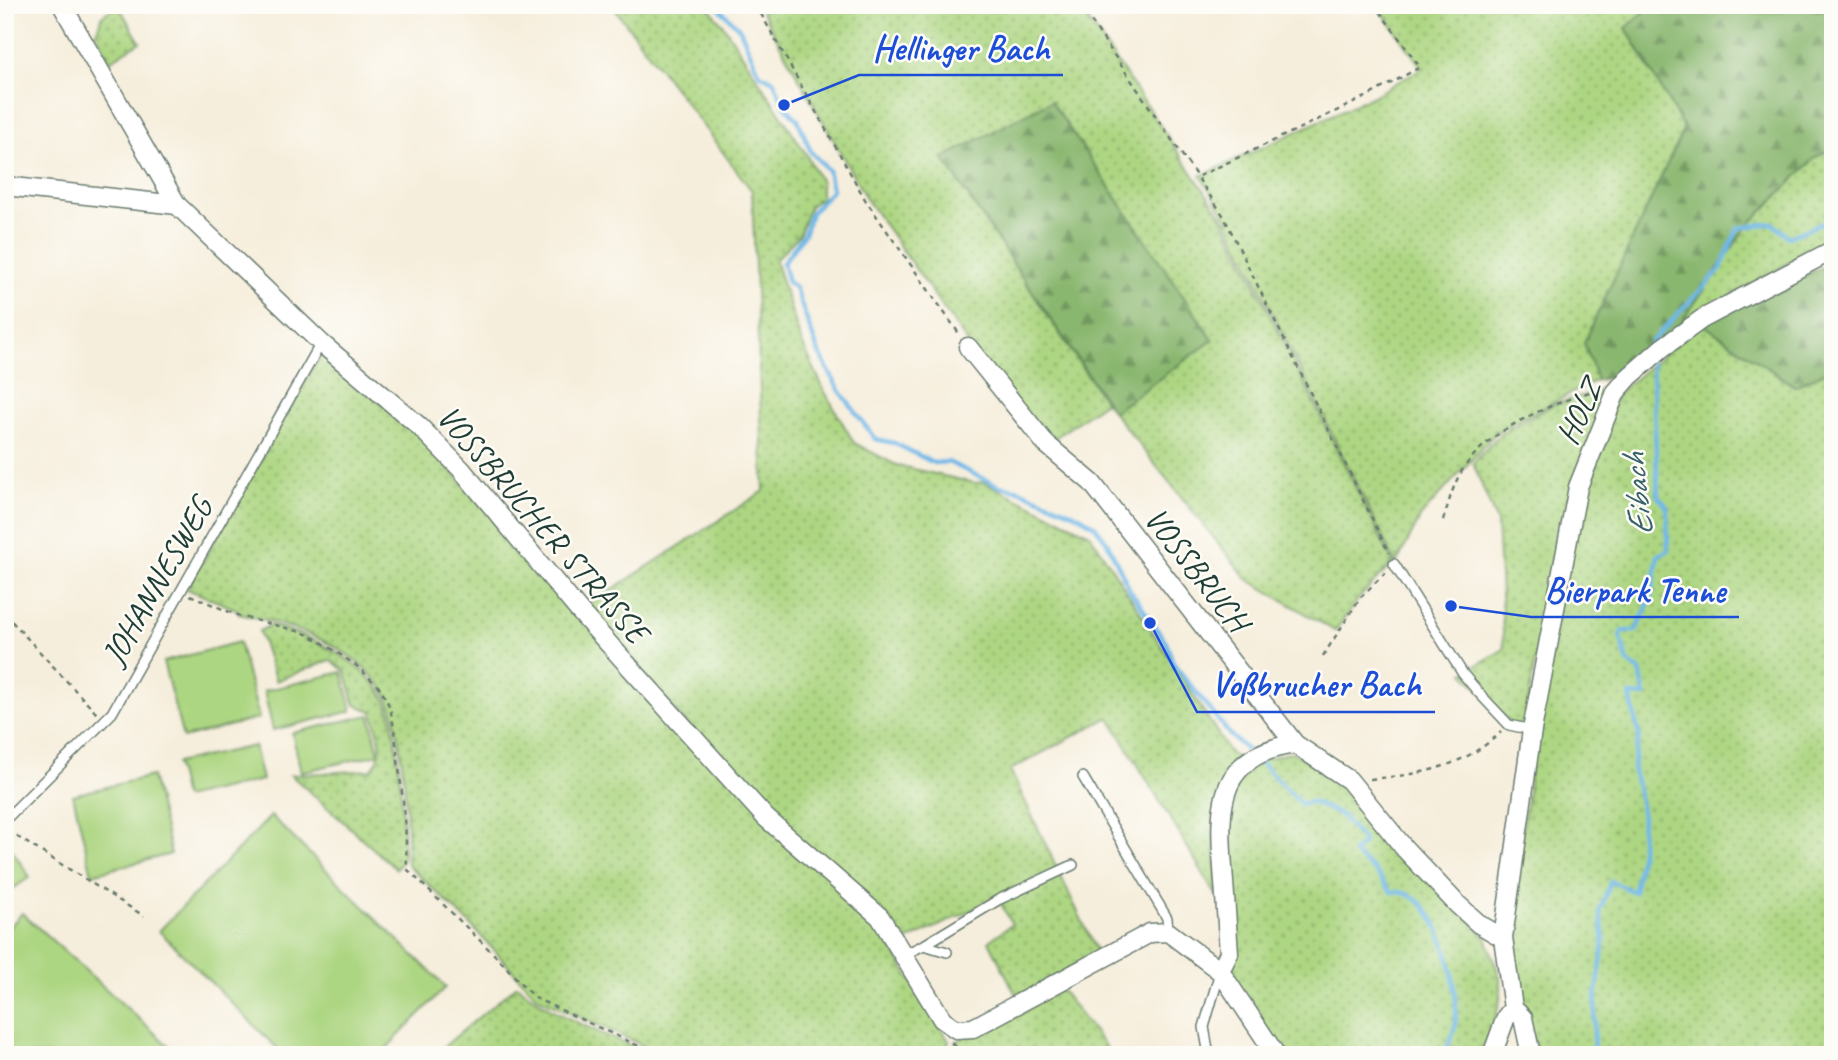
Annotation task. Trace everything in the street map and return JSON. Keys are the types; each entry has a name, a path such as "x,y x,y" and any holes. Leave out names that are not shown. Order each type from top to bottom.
{"street":[{"name":"VOSSBRUCHER STRASSE","path":"62,5 177,205 321,343 419,426 461,469 580,611 766,818 880,917 955,1036"},
{"path":"5,186 177,205"},
{"name":"HOLZ","path":"1532,730 1578,487 1616,392 1662,348 1702,319 1833,250"},
{"name":"VOSSBRUCH","path":"968,348 1046,443 1092,483 1295,744 1349,780 1405,849 1457,904 1479,924 1503,938"},
{"path":"1531,1055 1523,1018 1513,1008 1503,938 1532,730"},
{"path":"1220,971 1229,953 1219,817 1227,787 1246,762 1263,752 1295,744"},
{"path":"955,1036 1150,933 1168,932 1220,971 1276,1055"},
{"path":"1492,1055 1506,1017 1513,1008"}],"lane":[{"name":"JOHANNESWEG","path":"5,820 112,713 321,343"},
{"path":"1394,564 1463,674 1509,725 1532,730"},
{"path":"1083,778 1167,918 1168,932"},
{"path":"903,956 998,900 1073,865"},
{"path":"924,945 947,952"},
{"path":"1209,1055 1204,1027 1220,971"}],"path":[{"path":"756,5 866,201 968,348"},
{"path":"1080,5 1199,176 1223,215 1394,564 1360,598 1324,656"},
{"path":"1199,176 1368,96 1420,68 1375,5"},
{"path":"1443,520 1460,474 1498,433 1553,403 1600,389 1616,392"},
{"path":"181,591 240,616 302,632 336,651 372,680 386,696 394,728 405,817 407,869 500,960 533,998 658,1055"},
{"path":"5,614 104,721"},
{"path":"1349,780 1414,776 1479,753 1509,725"},
{"path":"5,829 144,916"},
{"path":"955,1036 962,1055"}],"green space":[{"path":"118,5 140,42 110,61 96,33 102,16"},
{"path":"612,5 707,5 724,26 806,154 821,182 821,198 810,206 799,235 775,260 801,341 825,392 854,443 896,465 974,483 984,482 1090,534 1230,753 1240,760 1217,798 1213,823 1218,898 1109,717 1010,770 1098,954 1017,997 989,941 1012,924 998,898 902,943 764,809 584,608 764,491 752,191"},
{"path":"758,5 1078,5 1221,215 1393,563 1360,597 1335,631 1247,579 1113,412 1212,340 943,158 1105,402 1048,443 970,346 867,200"},
{"path":"1377,5 1652,5 1626,28 1684,128 1585,343 1597,380 1496,432 1421,516 1396,564 1223,212 1201,176 1371,97 1422,68"},
{"path":"1652,5 1833,5 1833,148 1816,157 1744,230 1679,326 1627,376 1597,380 1584,343 1684,128 1626,28"},
{"path":"1051,101 1213,340 1113,412 943,158"},
{"path":"1833,148 1833,242 1795,259 1679,326 1744,230 1816,157"},
{"path":"1833,262 1833,368 1795,386 1701,323"},
{"path":"1701,323 1794,386 1833,368 1833,1055 1538,1055 1519,991 1510,926 1536,729 1580,488 1618,393"},
{"path":"322,353 410,427 865,913 880,930 949,1041 943,1055 663,1055 537,997 469,923 407,864 406,800 400,747 390,703 383,689 370,673 354,660 318,638 299,630 239,614 238,610 187,589"},
{"path":"1600,390 1610,393 1573,484 1550,571 1525,721 1517,726 1511,724 1464,673 1504,649 1497,523 1473,463 1499,435 1553,405"},
{"path":"271,625 318,643 348,660 373,682 383,695 397,750 403,824 403,860 396,869 291,775 371,770 380,749 372,711 355,705 345,671 330,660 276,681 259,631"},
{"path":"239,642 259,718 183,738 163,662"},
{"path":"342,672 352,711 273,730 264,691"},
{"path":"370,715 379,754 301,772 292,733"},
{"path":"254,746 262,780 184,798 176,763"},
{"path":"1293,752 1344,785 1486,937 1500,978 1500,1000 1486,1055 1280,1055 1228,970 1229,790 1255,761"},
{"path":"152,776 171,854 92,874 73,795"},
{"path":"271,816 446,987 380,1055 284,1055 159,931"},
{"path":"8,844 30,877 5,894 5,846"},
{"path":"22,913 179,1055 5,1055 5,932"},
{"path":"517,985 564,1016 652,1055 434,1055"},
{"path":"1059,987 1112,1055 965,1055 955,1042"}],"waterway":[{"path":"716,5 740,29 760,74 774,81 784,105 798,120 811,152 828,170 832,190 811,213 804,234 783,263 788,282 795,287 818,351 838,388 875,439 894,443 934,463 948,462 999,486 1019,490 1078,515 1095,526 1107,542 1130,590 1166,642 1173,663 1230,735 1251,754"},
{"name":"Eibach","path":"1652,351 1651,342 1720,270 1738,228 1772,223 1789,237 1833,219"},
{"name":"Eibach","path":"1593,1055 1596,997 1604,941 1600,910 1611,881 1634,892 1641,852 1642,812 1633,766 1639,736 1630,695 1645,696 1640,671 1627,661 1620,635 1623,631 1636,631 1652,596 1658,555 1668,551 1667,507 1658,496 1652,363"},
{"path":"1257,759 1301,804 1312,802 1341,815 1364,842 1353,853 1375,871 1391,892 1408,895 1423,906 1435,924 1445,945 1455,992 1454,1030 1443,1055"}],"place":[{"name":"Hellinger Bach","path":"784,105"},
{"name":"Bierpark Tenne","path":"1451,606"},
{"name":"Voßbrucher Bach","path":"1150,623"}]}
